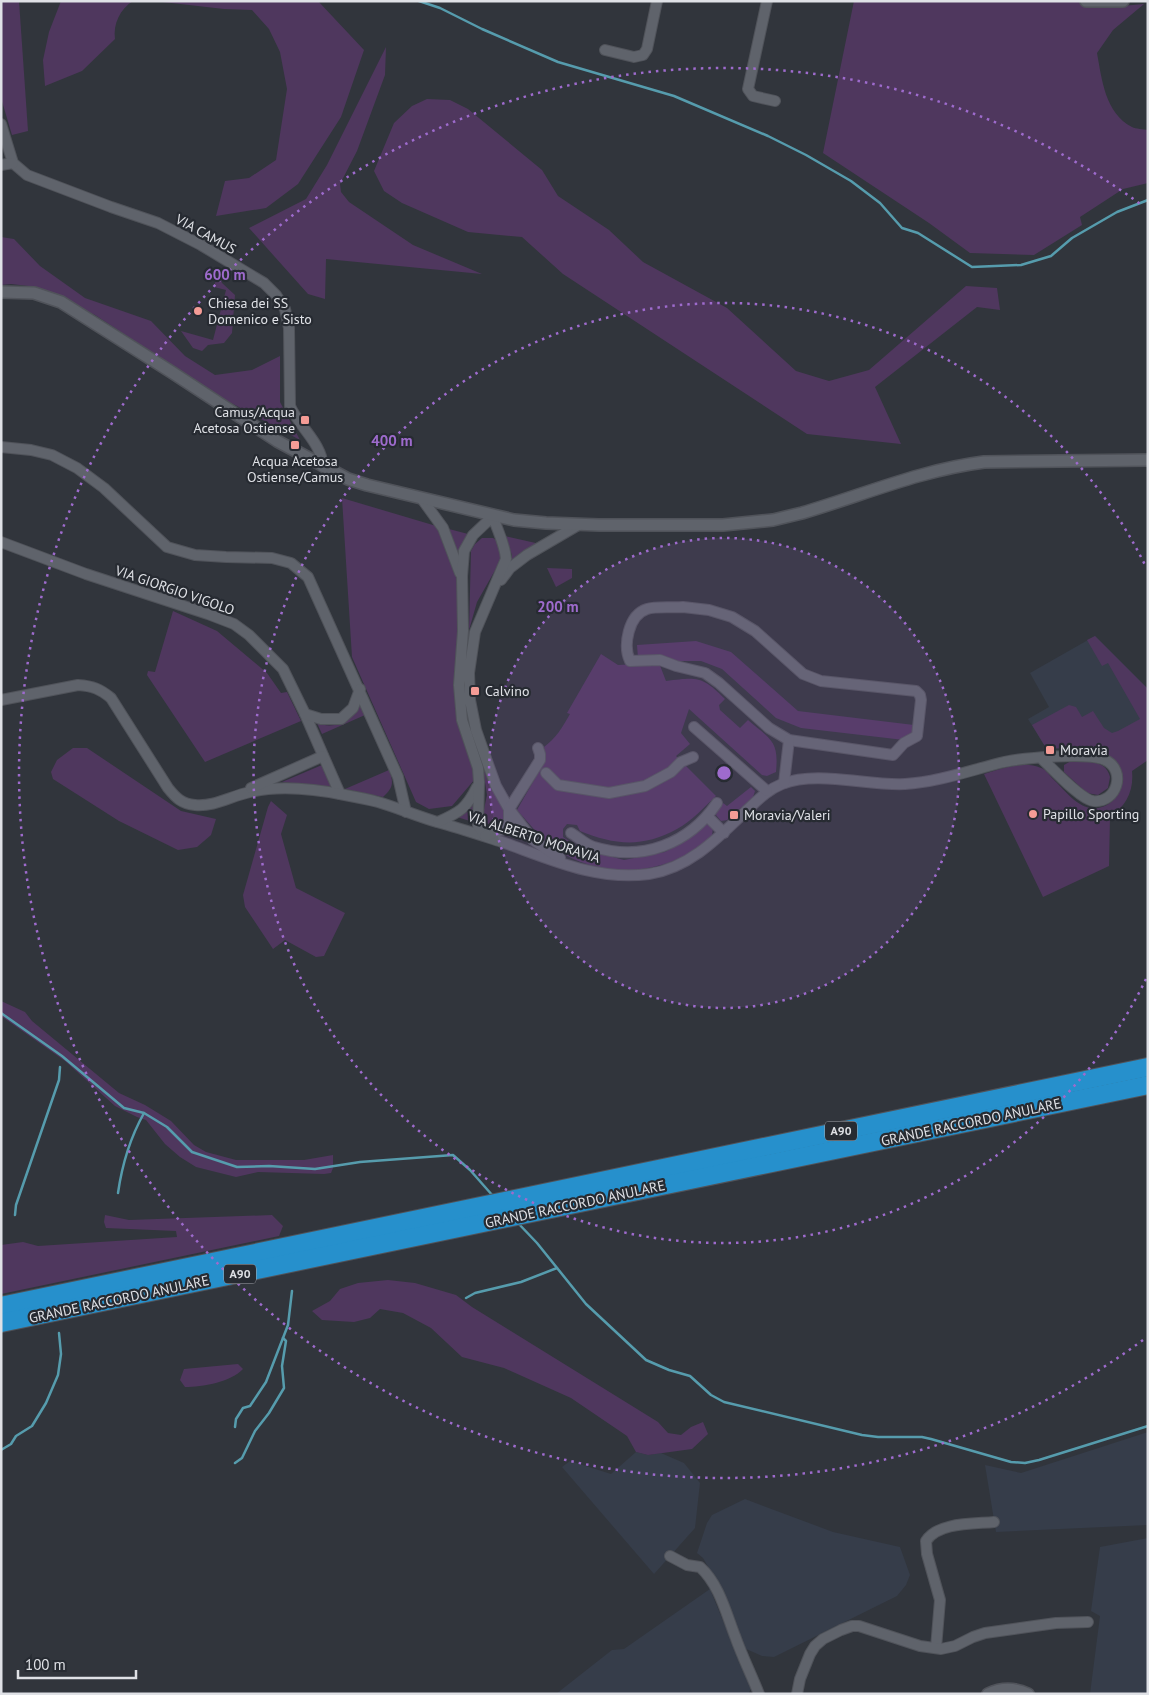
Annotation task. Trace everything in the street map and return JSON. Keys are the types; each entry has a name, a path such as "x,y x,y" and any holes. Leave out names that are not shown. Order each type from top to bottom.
{"highway":[{"name":"GRANDE RACCORDO ANULARE","path":"1,1306 1148,1067"},
{"name":"GRANDE RACCORDO ANULARE","path":"1,1323 1148,1085"}],"street":[{"path":"604,50 636,57 644,54 647,49 657,1"},
{"path":"766,1 748,89 753,96 775,101"},
{"path":"1086,1 1123,1"},
{"path":"1,124 4,144 13,163 1,165"},
{"name":"VIA CAMUS","path":"13,163 27,175 158,223 201,245 264,283 276,294 285,310 289,328 290,406 320,452 323,467"},
{"path":"1,292 34,292 61,302 277,441 348,479 422,499 514,520 580,524 723,525 773,520 820,508 927,473 965,464 1148,460"},
{"path":"1,447 31,450 52,455 77,468 104,488 167,547 195,555 226,558 272,558 291,562 308,577 313,584 398,777 406,812"},
{"path":"422,499 442,528 462,576"},
{"path":"493,516 473,535 464,551 462,576 463,631 459,685 462,720 478,768 478,826 485,836 504,829 509,821 509,809 540,760 538,748"},
{"path":"493,516 498,533 506,548 506,559 474,632 469,673 470,700 476,730 496,786 509,809 533,840 572,866"},
{"path":"490,595 510,568 527,555 580,524"},
{"name":"VIA GIORGIO VIGOLO","path":"1,542 86,574 234,624 256,641 283,669 340,794"},
{"path":"692,608 709,610 732,617 755,631 803,674 821,681 916,691 920,694 917,736 904,743 893,755 789,740 769,728 719,682 705,673 660,660 630,661 627,637 638,614 647,609 692,608"},
{"name":"VIA ALBERTO MORAVIA","path":"1,700 78,685 98,688 111,698 168,788 179,800 193,805 207,805 236,795 269,789 299,789 340,794 377,802 485,836 588,872 624,876 652,874 680,865 696,856 724,833 767,791 784,783 804,779 820,778 882,784 910,784 933,781 1016,760 1041,758 1067,756 1102,758 1114,767 1118,776 1116,786 1108,798 1099,801 1090,800 1081,796 1041,758"},
{"path":"305,714 321,719 341,719 353,708 360,689"},
{"path":"694,727 767,791"},
{"path":"784,783 789,740"},
{"path":"236,795 323,756"},
{"path":"546,773 558,785 609,792 645,786 671,772 682,762 692,757"},
{"path":"438,822 456,814 469,802 479,782"},
{"path":"571,833 592,847 627,854 657,849 677,840 708,816 717,803"},
{"path":"708,816 724,833"},
{"path":"936,1648 940,1600 926,1551 926,1541 932,1534 945,1527 994,1522"},
{"path":"670,1556 687,1565 700,1567 709,1578 724,1605 759,1694"},
{"path":"797,1694 800,1679 813,1648 823,1640 848,1627 859,1626 920,1646 936,1648 953,1647 973,1636 985,1633 1056,1623 1088,1622"},
{"path":"988,1694 1008,1689 1028,1694"}],"shaded area":[{"path":"1,1 19,1 28,131 12,135 1,98"},
{"path":"61,1 133,1 124,8 118,17 115,39 82,71 45,86 43,60 49,32"},
{"path":"154,1 318,1 364,50 341,117 298,184 266,208 216,216 225,181 249,178 276,160 287,89 280,52 269,29 252,10 224,9"},
{"path":"854,1 1076,1 1099,8 1144,4 1113,30 1097,53 1103,85 1110,105 1123,121 1132,127 1148,130 1148,183 1123,189 1080,217 1082,225 1034,255 970,253 929,223 823,153"},
{"path":"386,47 385,75 357,151 340,184 341,192 349,202 413,245 482,274 326,259 325,299 308,294 249,228 306,199 327,165"},
{"path":"427,99 450,100 468,109 542,170 558,196 609,230 643,262 727,308 796,371 829,381 869,370 966,286 997,288 1000,310 977,307 875,387 901,444 807,434 563,274 522,237 468,232 402,203 384,191 374,171 394,123 412,106"},
{"path":"1,237 14,239 40,266 85,298 151,321 185,356 215,375 252,370 280,356 280,402 300,440 220,397 95,315 37,287 11,284 1,285"},
{"path":"219,268 227,271 220,277 222,283 235,295 232,333 224,343 208,345 202,351 193,348 181,331 213,340 226,290 214,287"},
{"path":"342,498 443,528 463,588 459,685 475,779 452,806 429,809 416,802 352,657"},
{"path":"449,529 468,534 458,557 455,545 448,532"},
{"path":"505,536 540,544 511,562 512,555"},
{"path":"482,538 493,538 499,542 502,558 477,602 469,630 471,551"},
{"path":"547,568 572,569 572,578 556,587"},
{"path":"173,611 217,631 267,673 281,693 287,692 301,721 205,762 147,675 148,671 155,672"},
{"path":"1095,636 1148,689 1148,745 1127,753 1046,748 1028,719 1049,707 1030,673"},
{"path":"1095,636 1148,689 1148,760 1132,771 1132,785 1128,797 1116,813 1110,817 1109,866 1043,897 984,774 1012,766 1034,766 1045,771 1074,800 1087,807 1102,807 1114,800 1120,788 1114,761 1109,756 1092,750 1046,748 1032,725 1069,705 1076,707 1082,717 1093,711 1104,728 1112,733 1140,719 1108,663 1102,666 1087,640"},
{"path":"696,641 731,652 798,711 914,725 913,735 904,740 801,728 776,718 722,669 701,661 677,661 664,657 638,658 637,645"},
{"path":"601,654 618,665 659,663 666,681 693,679 705,682 725,699 719,705 720,710 740,728 748,720 768,737 775,747 776,772 767,776 762,775 689,709 681,733 690,744 676,756 716,796 688,822 677,829 640,842 617,842 593,836 580,831 577,825 567,824 563,829 563,837 579,848 624,860 665,852 684,842 703,826 709,824 713,827 712,835 696,849 677,859 657,866 636,870 615,870 593,866 573,859 544,840 517,810 545,761 544,747 564,724 570,714 567,713"},
{"path":"360,704 365,715 322,734 317,723 337,725 353,715"},
{"path":"73,748 87,748 181,811 216,819 211,835 197,847 178,850 119,821 53,779 51,772 57,760"},
{"path":"1071,761 1100,764 1108,771 1110,777 1108,788 1098,795 1087,793 1064,772 1064,765"},
{"path":"322,765 331,787 282,782"},
{"path":"483,769 504,812 503,823 493,828 484,821 483,814 487,795"},
{"path":"389,770 392,785 383,797 345,789"},
{"path":"751,787 755,791 753,797 727,820 721,821 716,815 723,803 727,806"},
{"path":"271,801 287,815 281,834 296,888 345,913 324,956 316,957 285,940 273,949 245,907 243,895"},
{"path":"475,803 473,822 457,817 467,812"},
{"path":"513,823 515,823 525,838 508,833"},
{"path":"1,1001 25,1012 32,1021 119,1093 145,1105 171,1121 194,1145 206,1152 236,1160 304,1160 333,1155 331,1173 258,1172 236,1177 196,1167 180,1157 165,1144 146,1120 115,1106 65,1061 1,1016"},
{"path":"105,1215 129,1220 272,1215 283,1226 279,1236 1,1294 1,1245 23,1242 38,1246 177,1237 176,1231 106,1228 104,1222"},
{"path":"388,1280 415,1283 456,1295 472,1307 658,1422 668,1433 681,1435 691,1427 703,1422 708,1434 692,1449 648,1455 636,1452 627,1436 571,1398 504,1368 462,1357 431,1328 403,1313 380,1309 370,1318 354,1322 322,1320 312,1311 330,1301 340,1289 358,1283"},
{"path":"238,1364 243,1369 238,1374 216,1383 185,1387 180,1380 184,1369"},
{"path":"1148,1432 1148,1525 996,1532 985,1465 1021,1473"},
{"path":"636,1452 648,1455 661,1453 684,1463 700,1483 695,1528 654,1574 562,1467 570,1461 611,1474"},
{"path":"745,1499 833,1532 900,1547 910,1575 906,1585 897,1596 774,1657 762,1656 744,1648 725,1596 703,1558 697,1553 707,1523 712,1515"},
{"path":"1148,1538 1148,1694 1090,1694 1100,1616 1091,1611 1100,1547"},
{"path":"710,1589 751,1689 748,1694 556,1694 612,1650 624,1649"}],"waterway":[{"path":"419,1 440,8 482,29 558,62 674,96 768,136 851,181 880,203 902,228 918,233 972,267 1021,265 1051,256 1072,238 1117,212 1148,200"},
{"path":"1,1013 62,1056 124,1108 144,1113 167,1127 192,1152 237,1167 269,1166 315,1169 360,1162 453,1155 470,1170 493,1196"},
{"path":"15,1215 16,1205 59,1080 60,1067"},
{"path":"118,1193 127,1152 144,1113"},
{"path":"517,1222 537,1243 586,1304 646,1360 669,1370 690,1376 711,1395 724,1402 862,1435 922,1437 1011,1462 1025,1463 1148,1426"},
{"path":"466,1298 475,1293 521,1282 557,1268"},
{"path":"235,1427 236,1419 243,1408 250,1406 266,1382 288,1325 292,1291"},
{"path":"1,1450 11,1444 16,1436 32,1426 46,1403 58,1375 61,1354 59,1333"},
{"path":"235,1463 242,1458 255,1431 269,1413 284,1388 282,1366 286,1341 283,1338"}],"place":[{"name":"Chiesa dei SS Domenico e Sisto","path":"198,311"},
{"name":"Camus/Acqua Acetosa Ostiense","path":"305,420"},
{"name":"Acqua Acetosa Ostiense/Camus","path":"295,445"},
{"name":"Calvino","path":"475,691"},
{"name":"Moravia","path":"1050,750"},
{"name":"Papillo Sporting","path":"1033,814"},
{"name":"Moravia/Valeri","path":"734,815"}]}
